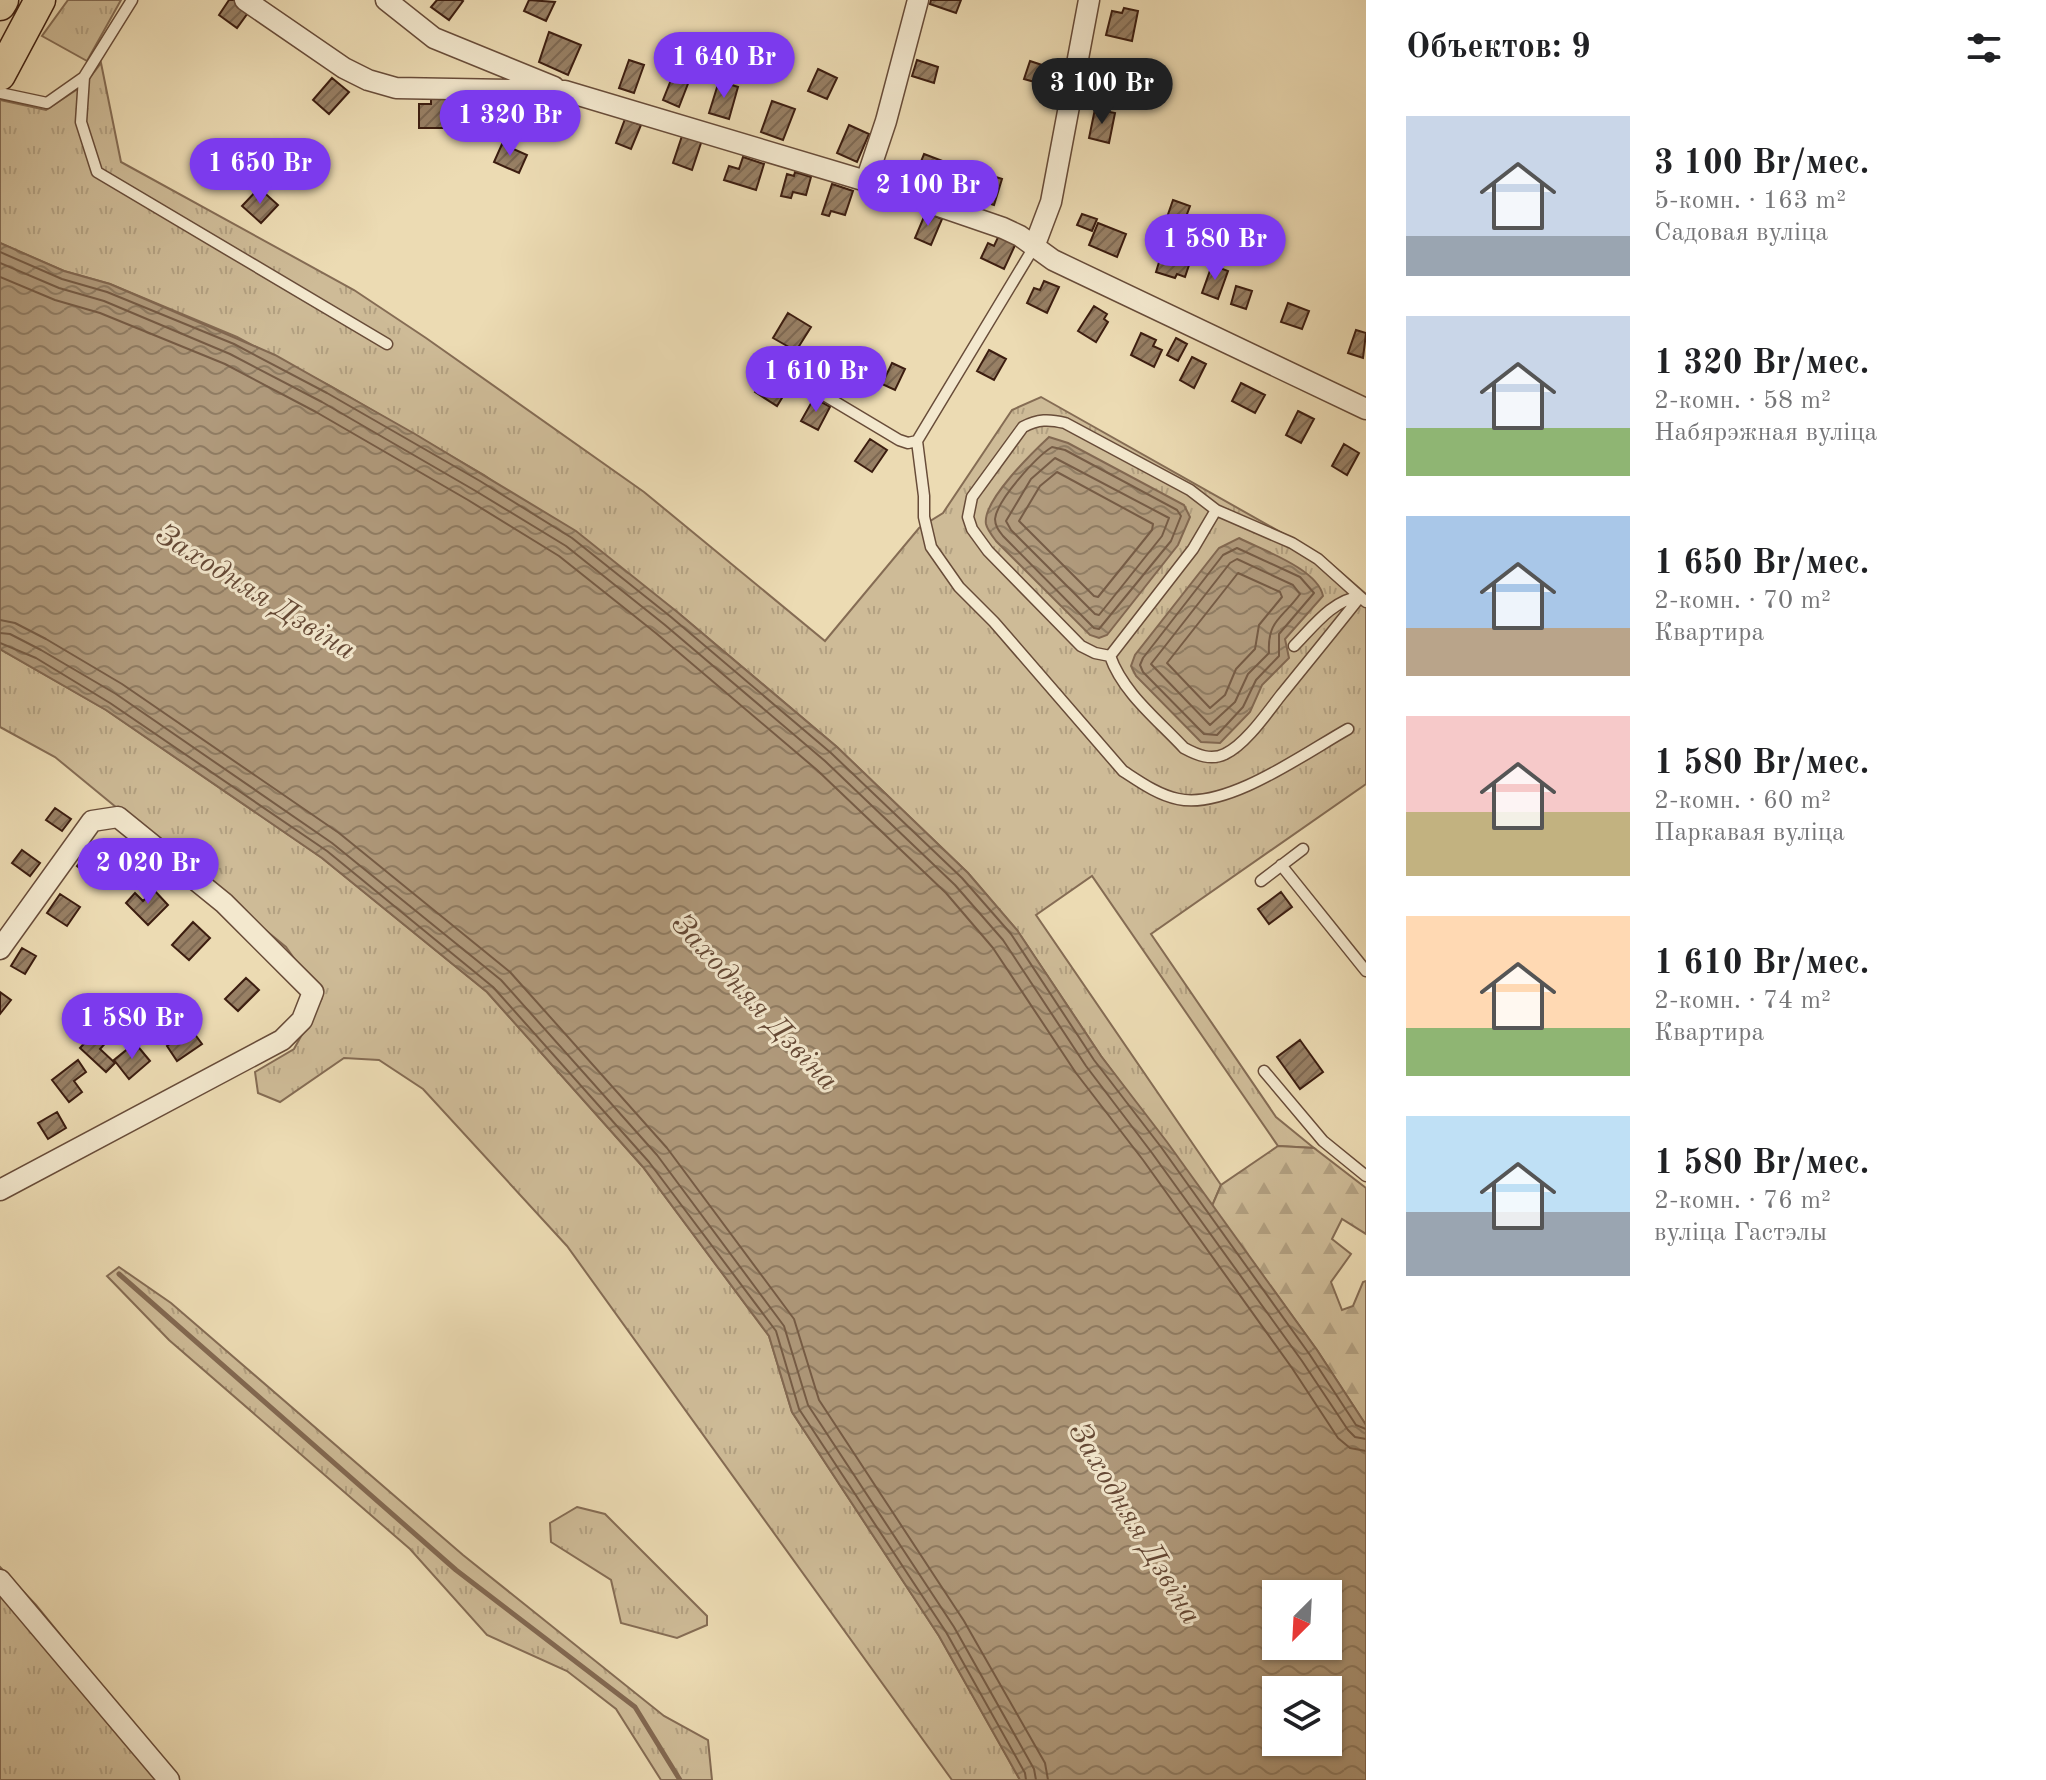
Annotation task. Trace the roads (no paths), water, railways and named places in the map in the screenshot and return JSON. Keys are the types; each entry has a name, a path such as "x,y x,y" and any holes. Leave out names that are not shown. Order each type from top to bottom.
{"main road":[{"path":"0,75 40,0"}],"street":[{"path":"245,0 344,68 368,80 396,88 565,91"},
{"path":"386,0 434,38 565,91 866,181 1003,228 1020,236 1053,260 1366,409"},
{"path":"866,181 886,121 918,0"},
{"path":"1034,247 1051,202 1089,0"},
{"path":"0,949 92,821 118,817 224,903 313,992 302,1020 282,1040 0,1190"},
{"path":"0,1580 169,1780"}],"lane":[{"path":"0,93 47,103 84,77 132,0"},
{"path":"84,77 81,122 97,172 387,344"},
{"path":"1034,247 917,441 924,517 931,547 959,587 994,622 1123,771 1148,788 1178,799 1206,801 1234,793 1348,729"},
{"path":"777,367 899,440 908,443 917,441"},
{"path":"1110,656 1081,646 988,551 972,529 968,517 972,497 1014,437 1023,427 1035,421 1050,419 1065,423 1190,490 1216,510 1292,543 1318,559 1363,600"},
{"path":"1110,656 1193,549 1216,510"},
{"path":"1294,646 1338,604 1348,598 1363,600"},
{"path":"1110,656 1128,689 1184,748 1210,758 1222,756 1234,749 1265,716 1363,600"},
{"path":"1261,881 1303,849"},
{"path":"1281,865 1366,971"},
{"path":"1264,1071 1323,1141 1366,1176"}],"water":[{"name":"Заходняя Дзвіна","path":"0,243 64,271 110,284 275,355 415,434 576,531 837,747 968,873 1017,930 1101,1056 1317,1350 1366,1425 1366,1780 1020,1780 939,1636 792,1412 769,1336 643,1167 487,992 322,858 106,710 0,649"},
{"path":"1049,437 1068,443 1184,505 1190,517 1178,545 1107,635 1099,638 1090,635 996,541 986,524 987,514 1000,490"},
{"path":"1239,538 1300,569 1319,586 1323,596 1285,639 1289,658 1262,685 1250,712 1220,743 1201,742 1136,676 1131,666 1135,655 1219,548"}],"waterway":[{"path":"119,1274 456,1570 635,1707 680,1780"}]}
